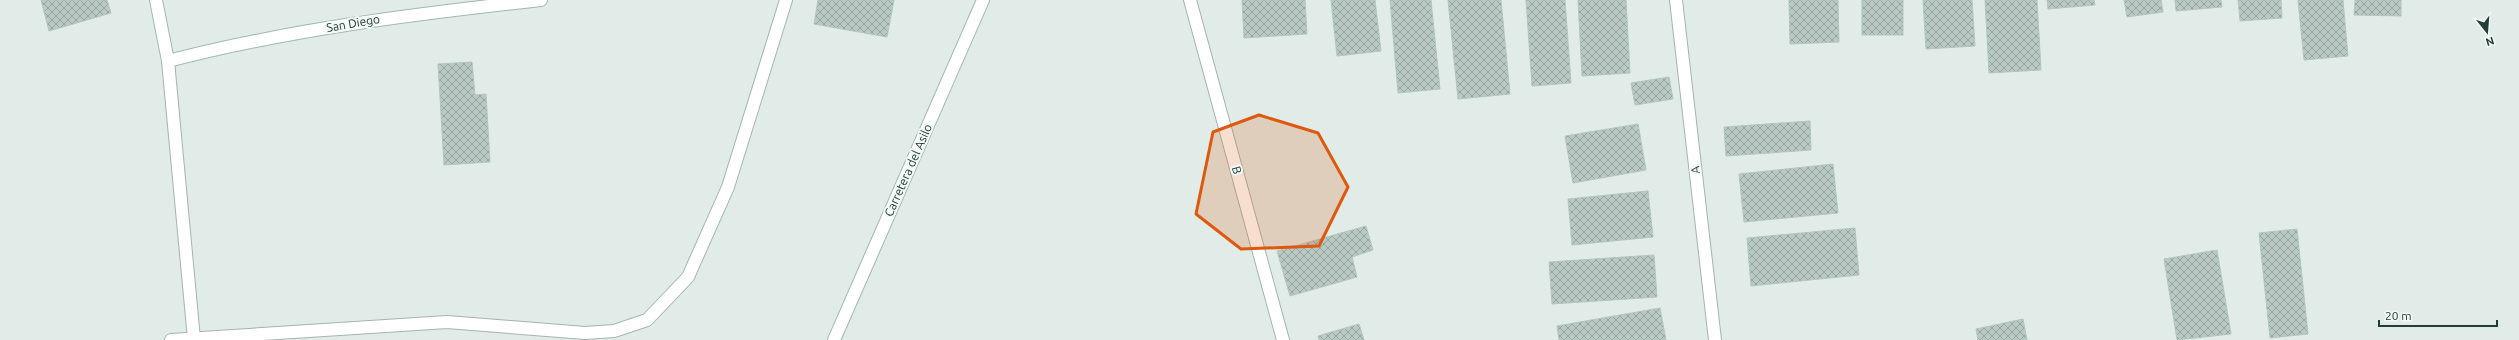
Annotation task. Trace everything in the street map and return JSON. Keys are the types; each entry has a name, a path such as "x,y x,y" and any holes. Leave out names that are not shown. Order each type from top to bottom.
{"street":[{"path":"156,0 168,61 194,339"},
{"name":"San Diego","path":"168,61 229,45 390,17 541,0"},
{"path":"171,340 447,322 585,334 614,331 647,320 688,277 728,187 786,0"},
{"name":"Carretera del Asilo","path":"834,340 983,0"},
{"name":"B","path":"1190,0 1283,340"},
{"name":"A","path":"1676,0 1715,340"}],"highlighted area":[{"path":"1259,115 1318,133 1348,187 1319,246 1241,249 1196,214 1213,132"}],"building":[{"path":"41,0 107,0 111,13 49,31"},
{"path":"818,0 894,0 887,37 814,24"},
{"path":"1242,0 1305,0 1307,34 1244,38"},
{"path":"1331,0 1375,0 1381,51 1337,56"},
{"path":"1390,0 1431,0 1440,89 1398,93"},
{"path":"1448,0 1501,0 1510,94 1458,99"},
{"path":"1526,0 1565,0 1571,83 1532,86"},
{"path":"1578,0 1626,0 1630,73 1582,76"},
{"path":"1789,0 1838,0 1839,42 1790,44"},
{"path":"1862,0 1903,0 1903,35 1862,35"},
{"path":"1923,0 1972,0 1975,46 1926,49"},
{"path":"1985,0 2037,0 2041,70 1989,73"},
{"path":"2047,0 2094,0 2095,5 2048,9"},
{"path":"2124,0 2161,0 2163,12 2127,17"},
{"path":"2175,0 2221,0 2222,7 2176,11"},
{"path":"2238,0 2281,0 2282,18 2240,21"},
{"path":"2298,0 2343,0 2348,56 2304,60"},
{"path":"2355,0 2401,0 2401,16 2354,15"},
{"path":"472,62 475,95 486,94 490,162 444,165 438,64"},
{"path":"1669,77 1673,99 1635,105 1631,83"},
{"path":"1810,121 1811,150 1726,156 1724,127"},
{"path":"1638,124 1646,170 1573,183 1565,136"},
{"path":"1833,164 1838,213 1744,222 1739,174"},
{"path":"1648,191 1653,237 1572,245 1568,199"},
{"path":"1366,226 1373,250 1352,257 1357,277 1290,296 1277,251"},
{"path":"1855,228 1859,275 1751,286 1747,238"},
{"path":"2297,229 2308,334 2270,338 2259,233"},
{"path":"2217,250 2231,334 2177,340 2164,259"},
{"path":"1654,255 1657,297 1552,304 1549,262"},
{"path":"1660,308 1666,340 1559,340 1557,326"},
{"path":"2023,319 2027,340 1978,340 1976,329"},
{"path":"1359,324 1364,340 1319,340 1318,336"}]}
